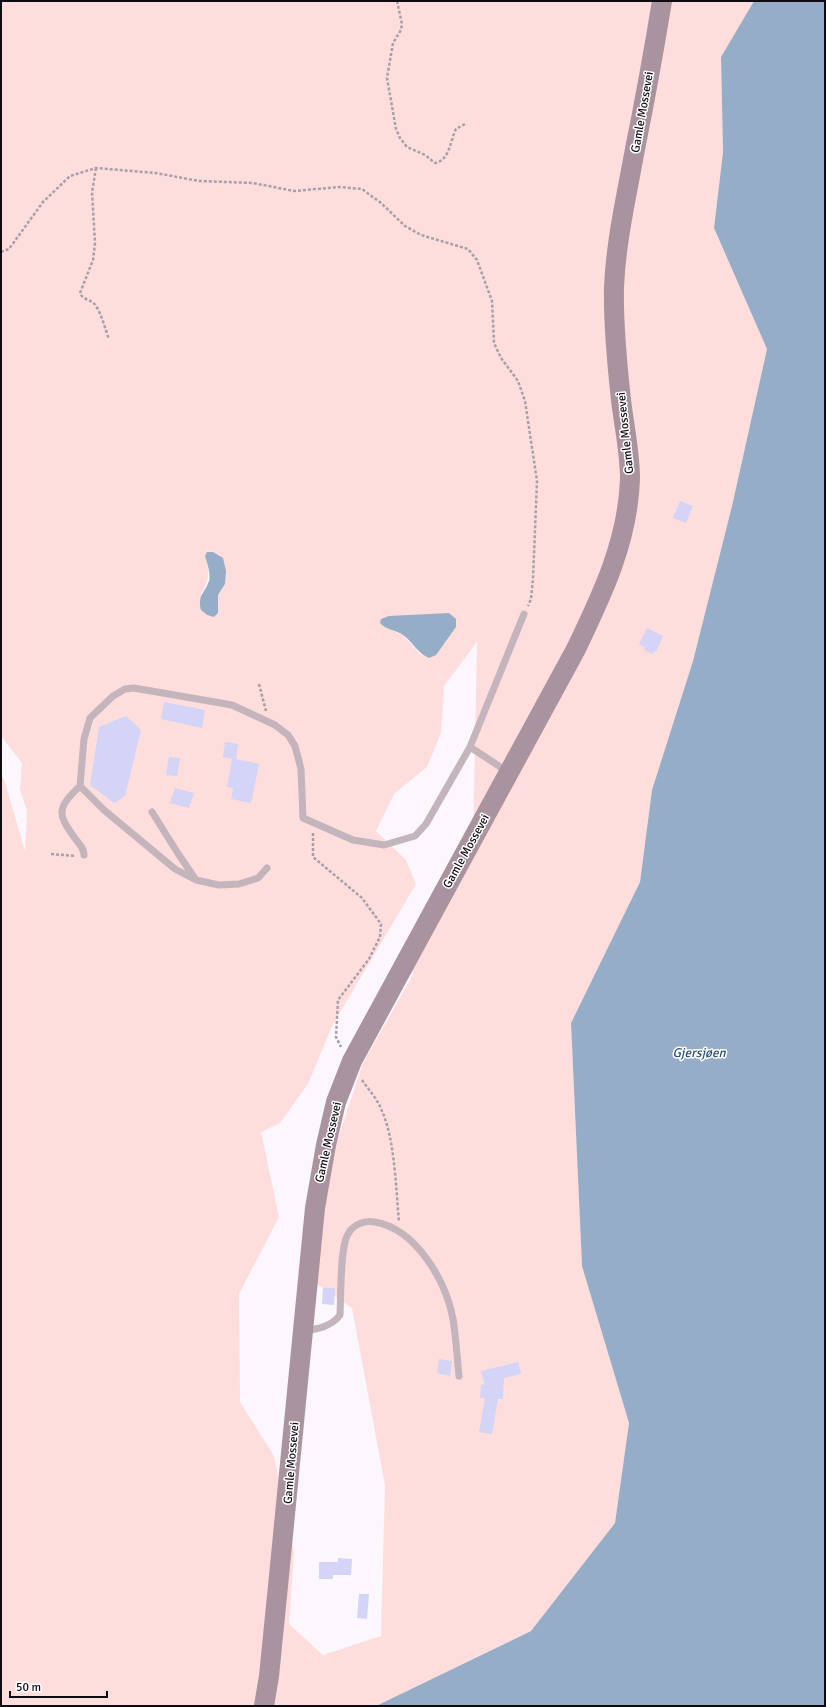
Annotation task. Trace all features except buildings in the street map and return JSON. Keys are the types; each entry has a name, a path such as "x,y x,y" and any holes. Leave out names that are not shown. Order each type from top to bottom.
{"main road":[{"name":"Gamle Mossevei","path":"264,1706 269,1676 315,1208 326,1145 336,1102 352,1061 576,649 600,598 615,560 627,515 630,478 627,439 621,400 616,339 614,287 619,240 662,1"}],"lane":[{"path":"84,855 84,851 62,814 62,806 67,798 80,786 84,739 90,718 113,696 124,689 134,688 232,705 275,725 288,735 295,746 301,769 303,818 353,840 384,845 414,836 426,824 470,747 524,614"},
{"path":"470,747 509,772"},
{"path":"80,786 104,810 175,869 196,880 219,884 239,884 258,878 266,868"},
{"path":"152,812 182,861 196,880"},
{"path":"302,1330 322,1328 333,1322 340,1315 345,1242 352,1229 361,1223 368,1221 384,1224 400,1232 423,1254 435,1272 446,1295 453,1318 459,1376"}],"path":[{"path":"397,1 402,24 401,30 393,43 387,78 389,93 400,138 407,147 435,163 440,162 447,156 456,129 465,124"},
{"path":"96,168 92,192 95,243 93,260 80,293 83,298 92,301 96,306 109,339"},
{"path":"1,252 8,249 43,202 70,176 96,168 149,172 199,181 253,184 294,191 340,187 362,189 381,203 405,226 415,232 468,249 478,260 492,301 494,343 501,358 518,381 525,401 537,481 533,579 531,599 524,614"},
{"path":"259,684 267,714 275,725"},
{"path":"312,822 313,857 362,898 382,924 380,937 369,959 340,996 337,1007"},
{"path":"51,854 73,856 84,855"},
{"path":"370,1091 382,1111 389,1134 400,1232"}],"shaded area":[{"path":"1,1 754,1 721,57 723,152 714,228 767,349 732,506 693,661 652,790 640,882 571,1023 582,1266 629,1423 615,1523 531,1631 376,1706 1,1706 1,776 4,779 25,851 27,811 20,789 22,763 1,736","holes":["205,556 225,584 218,595 218,613 201,594 208,580 208,567","383,626 456,627 421,655 403,635","477,642 473,839 402,968 414,973 363,1063 315,1208 308,1278 352,1308 385,1485 381,1636 323,1655 289,1624 294,1552 274,1456 240,1402 239,1294 279,1217 261,1132 280,1123 308,1084 332,1026 416,884 406,860 376,831 394,794 427,767 441,733 444,686"]}],"water":[{"name":"Gjersjøen","path":"754,1 825,1 825,1706 376,1706 531,1631 615,1523 629,1423 582,1266 571,1023 640,882 652,790 693,661 732,506 767,349 714,228 723,152 721,57"},
{"path":"207,552 213,552 223,558 226,571 225,584 218,595 218,613 214,617 207,615 201,610 200,605 202,594 209,581 210,575 205,556"},
{"path":"449,613 456,619 456,627 436,655 429,658 421,653 403,635 385,627 380,623 381,619 389,616"}]}
